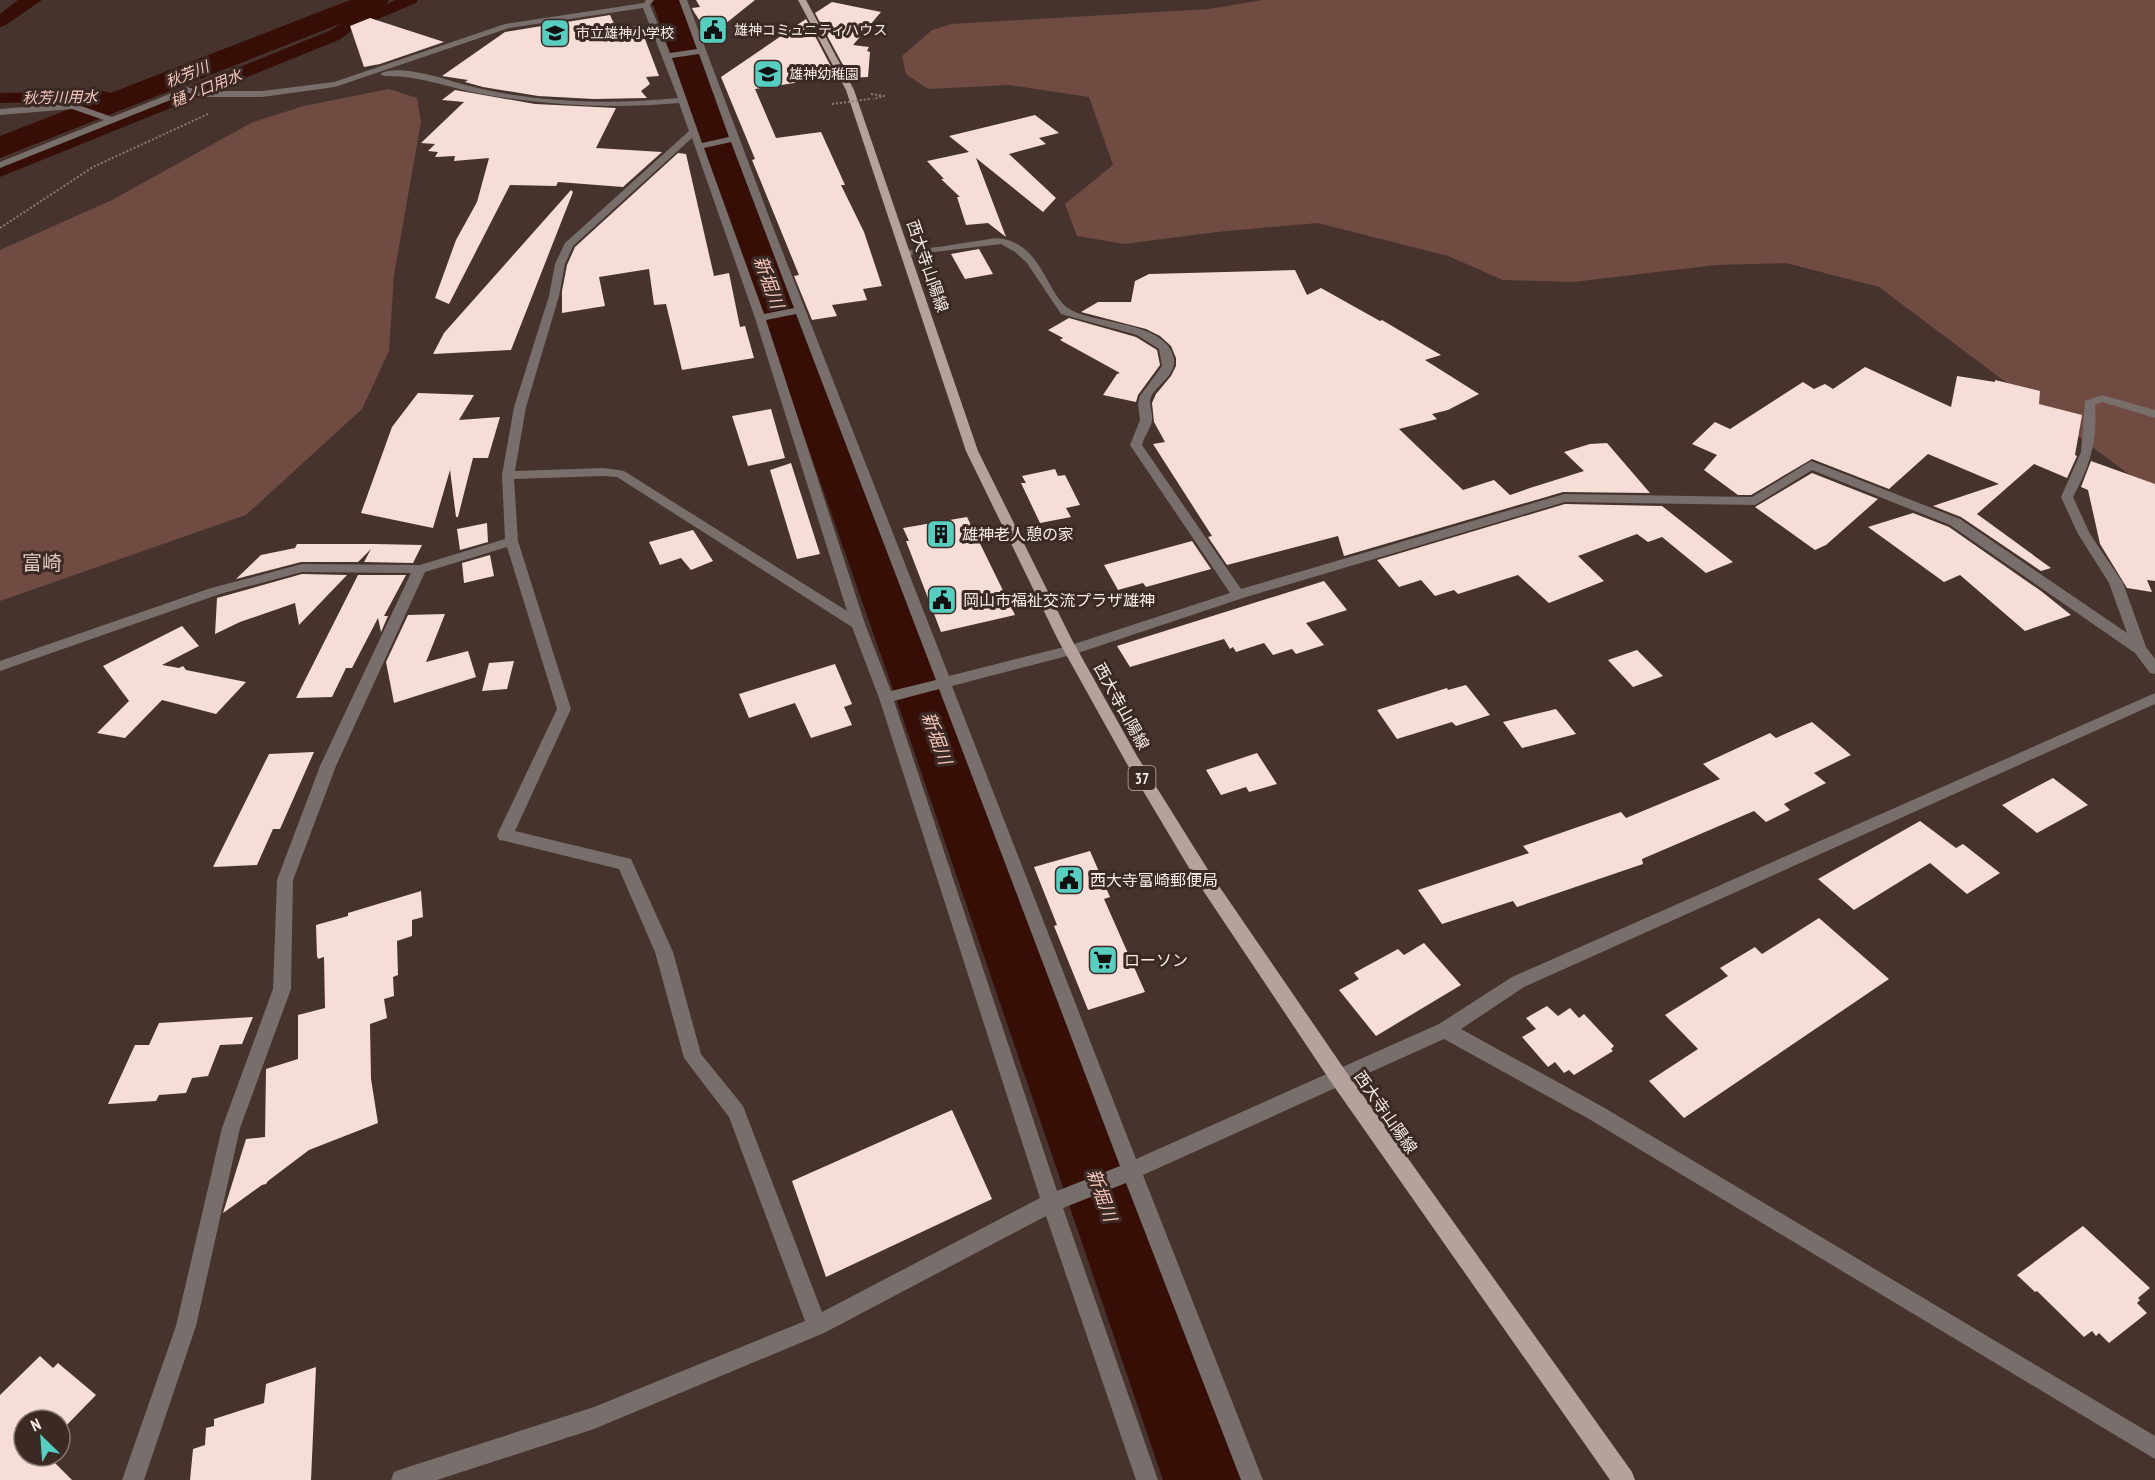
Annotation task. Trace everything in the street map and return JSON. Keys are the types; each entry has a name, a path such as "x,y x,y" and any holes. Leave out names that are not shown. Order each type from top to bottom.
{"main road":[{"name":"西大寺山陽線","path":"802,0 849,90 972,451 1070,650 1131,760 1198,868 1340,1079 1624,1480"}],"street":[{"path":"683,0 698,52 730,140 798,311 1126,1173 1251,1480"},
{"path":"0,165 186,90 262,94 335,84 508,26 647,2 671,56 682,100 700,140 765,317 858,624 891,697 1059,1199 1147,1480"},
{"path":"671,56 698,52"},
{"path":"360,77 409,73 482,92 604,105 682,100"},
{"path":"0,112 73,106 112,120"},
{"path":"730,140 700,140 569,245 560,264 554,296 520,407 508,475 512,541 564,709 505,835 625,864 664,952 693,1058 736,1112 818,1326"},
{"path":"905,254 1002,241 1015,246 1029,256 1059,306 1068,313 1122,326 1148,336 1161,346 1168,356 1167,367 1162,379 1151,390 1144,402 1147,418 1136,445 1238,595"},
{"path":"765,317 798,311"},
{"path":"2155,414 2103,398 2089,403 2092,425 2086,462 2067,497 2084,534 2116,583 2140,649 2155,669"},
{"path":"891,697 1070,650 1238,595 1564,498 1755,501 1811,465 1955,522 2085,609 2140,649"},
{"path":"508,475 604,472 620,474 858,624"},
{"path":"0,666 216,591 302,568 420,569 512,541"},
{"path":"134,1480 186,1326 231,1128 282,989 285,880 328,766 420,569"},
{"path":"402,1480 594,1418 818,1326 1059,1199 1126,1173 1445,1030 1518,982 2155,698"},
{"path":"1445,1030 1596,1113 2155,1448"}],"path":[{"path":"832,104 870,99"},
{"path":"0,228 93,167 210,113"}],"shaded area":[{"path":"1263,0 2155,0 2155,494 1879,287 1786,263 1716,265 1573,282 1503,280 1448,256 1318,223 1217,232 1124,244 1077,236 1065,204 1113,165 1089,97 1009,85 928,89 906,74 902,56 932,30 951,24 1209,9"},
{"path":"389,89 417,98 421,122 394,275 389,351 362,409 246,515 0,601 0,250 112,200 253,122 304,106"}],"building":[{"path":"696,0 755,0 710,36 692,8 700,7"},
{"path":"832,2 881,12 853,45 869,47 867,51 870,52 868,77 850,78 815,13"},
{"path":"610,15 616,28 640,26 659,76 646,77 650,84 641,91 647,98 594,99 538,96 483,87 465,82 468,80 442,76 505,32"},
{"path":"370,18 444,42 380,64 364,67 350,26"},
{"path":"806,19 837,78 812,79 755,89 776,138 821,132 845,185 841,185 864,232 882,286 863,289 867,300 832,305 837,316 812,320 794,276 799,275 721,77"},
{"path":"455,90 535,104 616,108 596,148 662,152 623,187 558,182 556,186 510,185 449,304 435,298 456,240 477,202 489,158 454,161 455,156 435,157 438,152 428,151 435,144 421,143 464,102 442,100"},
{"path":"1035,115 1059,133 1039,138 1046,144 1009,154 1056,198 1043,212 976,158 1006,237 988,223 966,225 957,197 960,197 941,179 944,179 927,161 969,152 949,136"},
{"path":"678,153 686,154 714,276 729,273 740,327 745,326 754,358 682,370 666,304 654,305 649,269 599,277 605,306 562,313 562,291 567,265 575,247"},
{"path":"571,190 573,192 511,350 433,354 444,333"},
{"path":"979,249 993,274 965,279 951,254"},
{"path":"1295,270 1307,295 1321,288 1380,321 1382,320 1441,355 1425,360 1479,394 1448,410 1432,414 1437,419 1399,429 1463,490 1494,480 1510,495 1584,471 1564,452 1590,444 1607,443 1650,493 1563,492 1344,556 1338,536 1227,565 1208,537 1212,536 1153,444 1165,442 1154,422 1152,403 1176,366 1176,358 1171,346 1160,336 1146,329 1081,312 1098,302 1131,302 1135,281 1149,274"},
{"path":"1069,318 1136,337 1157,350 1160,365 1138,395 1136,402 1103,395 1120,373 1060,340 1063,338 1048,330"},
{"path":"1865,367 1951,407 1957,376 1995,382 1995,380 2040,391 2039,404 2082,415 2075,455 2077,456 2067,478 2034,464 1977,514 2051,568 2041,571 1961,517 1933,506 1999,484 1928,454 1889,489 1812,459 1751,495 1738,495 1704,470 1717,455 1692,444 1715,422 1730,429 1803,382 1814,389 1825,384 1833,389"},
{"path":"418,393 474,395 459,420 500,417 488,458 473,458 458,517 456,517 450,470 433,528 361,513 392,427"},
{"path":"771,409 785,458 748,466 732,416"},
{"path":"2091,461 2155,484 2155,581 2147,580 2152,592 2127,588 2100,544 2088,490 2081,487"},
{"path":"791,463 820,554 797,559 770,470"},
{"path":"1055,469 1058,476 1065,475 1080,505 1066,508 1071,517 1040,523 1021,483 1026,483 1022,476"},
{"path":"1812,473 1878,499 1826,545 1815,550 1755,507"},
{"path":"1565,504 1662,506 1733,562 1706,573 1662,537 1648,542 1637,534 1578,556 1604,581 1549,603 1518,575 1458,594 1454,590 1435,596 1421,580 1399,587 1377,560"},
{"path":"1913,513 1949,527 2041,591 2071,615 2025,631 1960,575 1944,582 1868,527"},
{"path":"967,517 1015,615 941,632 903,528"},
{"path":"487,523 488,542 460,550 457,529"},
{"path":"693,530 713,561 691,570 681,558 660,565 649,542"},
{"path":"1192,541 1211,569 1146,587 1143,583 1118,590 1104,565"},
{"path":"297,544 422,545 413,563 364,562 371,549 358,562 301,562 236,579 261,555 295,548"},
{"path":"490,555 494,576 464,583 462,563"},
{"path":"302,574 347,575 299,625 295,603 240,622 215,634 217,598"},
{"path":"358,575 406,575 384,616 388,616 381,632 378,618 352,668 346,668 332,697 296,698"},
{"path":"1324,581 1347,610 1306,623 1324,645 1296,654 1292,649 1273,655 1264,643 1236,652 1233,647 1230,649 1224,639 1130,667 1117,646"},
{"path":"445,614 426,662 468,651 476,677 394,703 386,662 408,615"},
{"path":"182,626 199,646 162,665 179,668 183,666 186,670 246,682 216,714 162,700 125,738 97,733 129,701 103,666"},
{"path":"1637,650 1663,676 1633,687 1608,660"},
{"path":"514,661 507,689 482,691 489,663"},
{"path":"835,664 852,704 844,707 852,725 811,738 795,703 749,718 739,694"},
{"path":"1466,685 1490,715 1456,726 1452,722 1397,739 1377,710 1447,688 1448,690"},
{"path":"1556,709 1576,734 1522,748 1503,722"},
{"path":"1812,722 1851,755 1814,773 1826,783 1784,804 1790,810 1766,822 1754,811 1642,859 1643,864 1517,907 1513,901 1442,924 1418,890 1529,853 1523,846 1621,812 1626,818 1720,779 1703,764 1770,733 1776,738"},
{"path":"314,752 280,829 273,829 257,865 213,867 269,754"},
{"path":"1257,753 1277,784 1249,792 1246,787 1221,795 1206,770"},
{"path":"2053,778 2088,805 2037,833 2002,805"},
{"path":"1920,821 1956,848 1963,844 2000,873 1967,894 1930,863 1854,910 1818,879"},
{"path":"1090,851 1110,897 1104,899 1145,992 1088,1010 1054,926 1057,925 1034,867"},
{"path":"421,891 423,917 412,920 412,936 397,941 398,975 393,977 394,996 384,999 387,1018 370,1024 371,1079 378,1123 309,1150 266,1184 223,1213 246,1139 265,1137 266,1069 298,1059 298,1015 325,1008 324,957 318,959 317,956 316,925"},
{"path":"1819,918 1889,979 1684,1118 1649,1081 1698,1049 1665,1015 1728,976 1720,968 1755,947 1762,954"},
{"path":"1424,943 1461,985 1376,1036 1339,990 1359,979 1354,973 1398,949 1404,955"},
{"path":"1547,1006 1558,1016 1570,1008 1579,1018 1584,1014 1614,1046 1611,1049 1613,1051 1574,1075 1569,1070 1564,1073 1555,1062 1548,1067 1522,1037 1536,1029 1526,1018"},
{"path":"253,1017 242,1044 220,1045 208,1076 192,1078 186,1093 159,1095 156,1101 108,1104 135,1045 149,1045 159,1023"},
{"path":"952,1110 992,1199 826,1277 792,1181"},
{"path":"2083,1226 2150,1288 2138,1298 2140,1300 2137,1303 2147,1313 2109,1343 2099,1333 2096,1336 2092,1331 2084,1337 2037,1291 2035,1292 2017,1275"},
{"path":"40,1356 53,1368 58,1363 96,1395 72,1420 72,1408 12,1408 12,1468 60,1468 72,1480 0,1480 0,1395"},
{"path":"316,1367 311,1480 190,1480 193,1449 205,1445 206,1428 214,1426 214,1419 264,1403 266,1384"}],"waterway":[{"name":"秋芳川用水","path":"0,22 27,1 34,0"},
{"name":"秋芳川","path":"0,148 375,0"},
{"name":"樋ノ口用水","path":"0,171 335,35 346,27 410,0"},
{"name":"新堀川","path":"662,0 666,2 918,684 1205,1480"},
{"name":"秋芳川用水","path":"0,98 102,96 120,100"}],"place":[{"name":"雄神コミュニティハウス","path":"713,30"},
{"name":"市立雄神小学校","path":"555,33"},
{"name":"雄神幼稚園","path":"768,74"},
{"name":"雄神老人憩の家","path":"941,534"},
{"name":"岡山市福祉交流プラザ雄神","path":"942,600"},
{"name":"西大寺富崎郵便局","path":"1069,880"},
{"name":"ローソン","path":"1103,960"}],"district":[{"name":"富崎","path":"42,563"}]}
